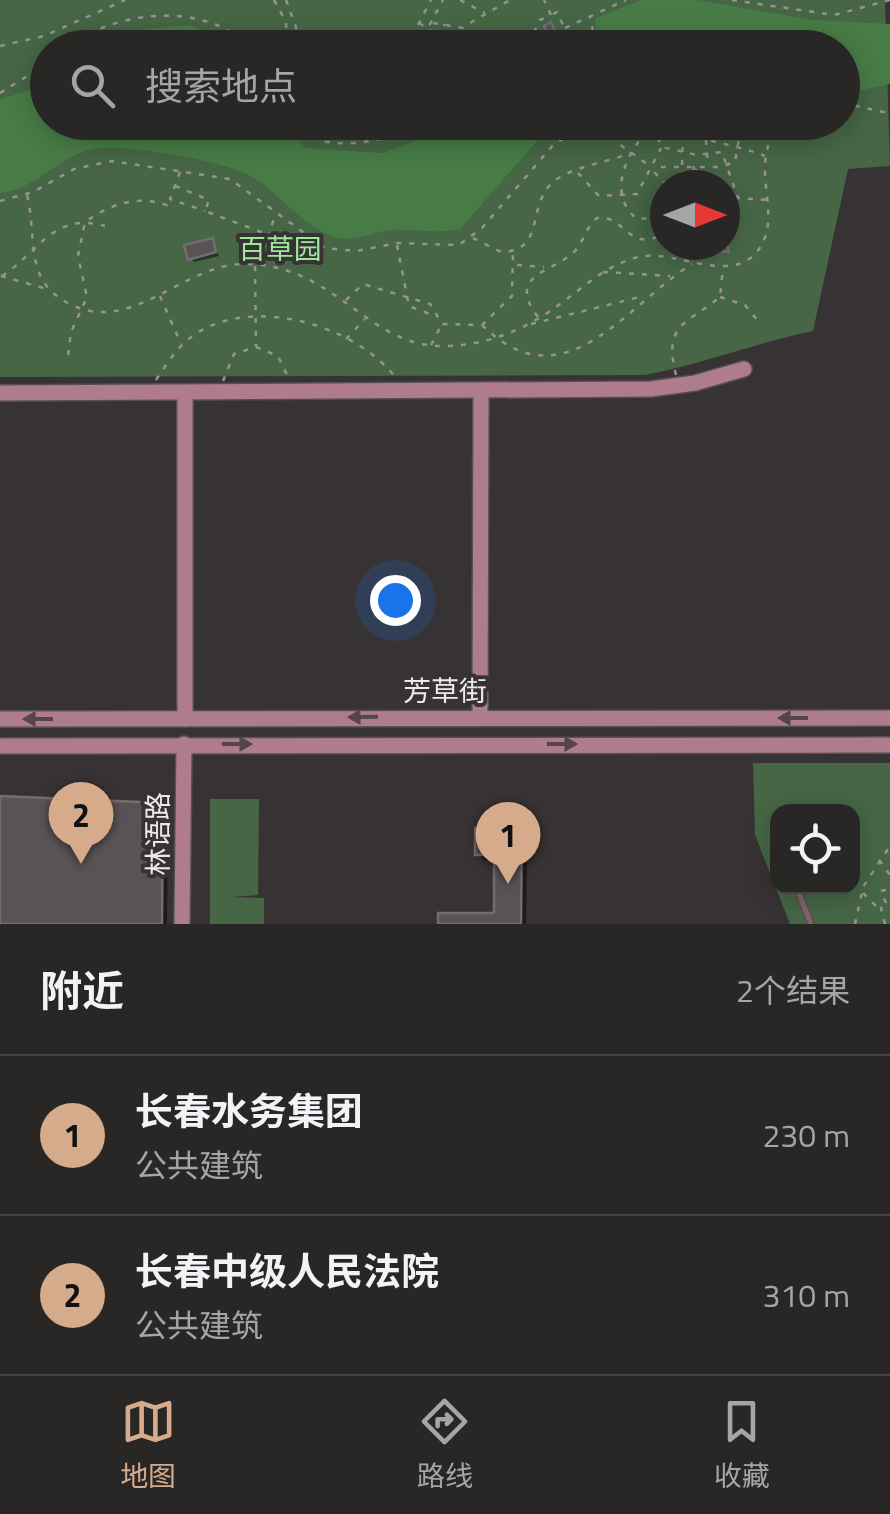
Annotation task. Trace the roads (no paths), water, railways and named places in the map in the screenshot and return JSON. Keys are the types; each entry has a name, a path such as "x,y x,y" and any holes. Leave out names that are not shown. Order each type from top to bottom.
{"main road":[{"path":"0,393 288,394 678,386 744,369"},
{"path":"480,392 480,715"},
{"path":"184,719 185,395"},
{"name":"芳草街","path":"0,719 480,715 890,718"},
{"name":"林语路","path":"182,924 184,744"},
{"name":"芳草街","path":"0,746 890,745"}],"lane":[{"path":"799,894 811,924"}],"place":[{"name":"长春中级人民法院","path":"81,864"},
{"name":"长春水务集团","path":"508,884"}],"park label":[{"name":"百草园","path":"280,249"}]}
